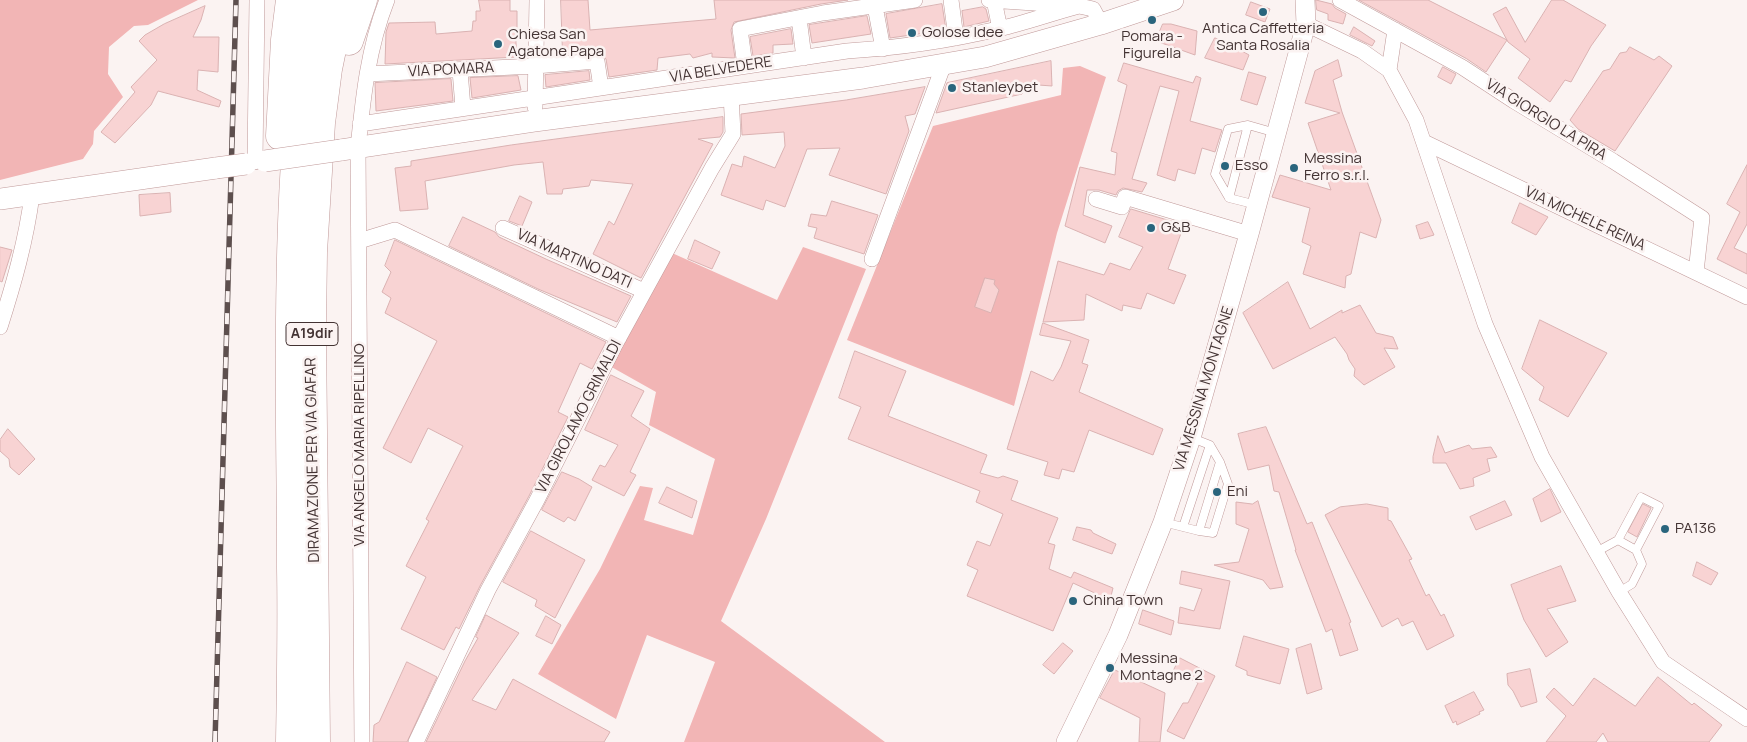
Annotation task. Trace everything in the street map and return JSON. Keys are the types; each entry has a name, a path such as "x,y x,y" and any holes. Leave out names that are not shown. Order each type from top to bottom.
{"highway":[{"path":"289,388 280,294 280,112 290,0"},
{"name":"DIRAMAZIONE PER VIA GIAFAR","path":"290,742 289,388 291,255 298,118 310,35 318,0"},
{"name":"DIRAMAZIONE PER VIA GIAFAR","path":"316,742 313,252 321,123 328,69 342,0"},
{"path":"315,671 324,272 328,204 340,82 352,31 363,0"}],"main road":[{"path":"0,199 534,121 863,78 985,57 1101,24 1173,0"}],"street":[{"path":"255,162 257,0"},
{"name":"VIA ANGELO MARIA RIPELLINO","path":"362,742 359,241 349,149 360,124 363,91 378,23 387,0"},
{"path":"534,121 537,0"},
{"path":"745,66 740,29 915,0"},
{"path":"951,0 956,38"},
{"path":"989,0 1079,6 1093,9 1101,24"},
{"path":"994,0 1000,29"},
{"name":"VIA MESSINA MONTAGNE","path":"1066,742 1118,635 1162,522 1191,438 1306,24 1305,0"},
{"name":"VIA GIORGIO LA PIRA","path":"1340,0 1462,67 1702,218 1696,272"},
{"path":"875,6 884,49"},
{"name":"VIA BELVEDERE","path":"360,124 847,51 884,49 956,38 1000,29 1079,6"},
{"path":"799,18 804,58"},
{"path":"1306,24 1362,51 1389,70 1416,120 1485,324 1542,457 1619,592 1663,662 1747,719"},
{"path":"1389,70 1395,30"},
{"name":"VIA POMARA","path":"367,74 597,61 601,88"},
{"path":"872,259 944,64"},
{"path":"460,70 463,108"},
{"name":"VIA GIROLAMO GRIMALDI","path":"416,742 488,590 537,500 619,338 712,168 733,134 731,94"},
{"name":"VIA MICHELE REINA","path":"1424,142 1747,297"},
{"path":"0,328 19,268 32,195"},
{"path":"1096,199 1122,207 1125,197 1249,234"},
{"name":"VIA MARTINO DATI","path":"503,228 644,291"},
{"path":"359,241 395,230 619,338"}],"lane":[{"path":"1257,205 1229,198 1215,174 1228,129 1248,125 1277,133"},
{"path":"1229,198 1248,125"},
{"path":"1162,522 1213,533 1228,484 1220,462 1210,445 1191,438"},
{"path":"1183,527 1210,445"},
{"path":"1199,531 1220,462"},
{"path":"1596,552 1618,540 1641,497 1659,506 1636,550"},
{"path":"1618,540 1636,550 1642,564 1632,584 1619,592"}],"shaded area":[{"path":"0,0 198,0 148,25 134,26 109,47 108,74 123,97 94,131 93,144 83,159 0,180"},
{"path":"1080,66 1106,77 1057,233 1014,406 847,340 933,126 1061,95 1063,68"},
{"path":"803,247 866,269 766,519 721,621 885,742 684,742 715,662 647,635 616,719 538,674 600,569 640,486 653,488 644,520 693,535 715,459 649,425 656,392 608,365 672,253 777,300"}],"building":[{"path":"479,0 510,0 510,11 517,11 517,29 515,29 517,57 385,64 386,32 389,23 435,22 436,34 472,31 473,21 476,21 476,11 480,11"},
{"path":"561,0 588,0 590,30 716,19 714,0 848,0 734,22 731,30 735,58 712,57 712,53 693,58 690,54 658,58 657,70 609,77 606,59 601,53 563,54"},
{"path":"1316,0 1332,4 1335,8 1346,14 1343,24 1328,20 1328,14 1317,10"},
{"path":"1359,0 1428,0 1507,40 1486,72 1467,59"},
{"path":"1552,0 1563,0 1606,25 1591,46 1571,82 1565,80 1550,102 1518,78 1530,59 1508,42 1493,14 1506,7 1525,42"},
{"name":"Antica Caffetteria Santa Rosalia","path":"1251,2 1270,9 1265,22 1246,15"},
{"path":"942,4 946,30 890,38 886,14"},
{"path":"205,6 193,37 219,37 218,72 198,70 197,90 221,101 219,107 158,91 151,105 115,143 101,132 135,92 131,87 157,60 139,41 145,35 164,24"},
{"path":"983,7 986,9 989,21 964,27 962,11"},
{"path":"867,16 871,34 812,43 809,25"},
{"path":"1163,24 1171,24 1197,31 1195,55 1156,41"},
{"path":"1354,27 1375,41 1372,46 1350,35"},
{"path":"791,29 793,44 773,45 773,53 753,56 750,37"},
{"path":"1215,38 1243,47 1242,51 1249,55 1243,70 1205,58"},
{"path":"1630,47 1654,60 1659,56 1672,66 1615,151 1578,129 1570,120 1603,71 1610,69 1620,53 1626,52"},
{"path":"1338,60 1342,76 1333,80 1342,112 1381,220 1376,238 1360,232 1351,274 1346,276 1345,288 1303,274 1311,246 1302,242 1310,208 1272,197 1280,175 1331,190 1308,123 1340,113 1305,103 1315,71"},
{"path":"1051,61 1052,86 1025,84 1022,94 936,113 947,83"},
{"path":"1124,63 1193,83 1196,76 1201,78 1190,121 1222,130 1215,152 1202,148 1195,174 1178,169 1175,181 1157,175 1179,91 1160,86 1132,179 1147,183 1142,192 1123,188 1116,195 1099,190 1087,190 1083,215 1112,226 1105,243 1065,226 1080,167 1115,175 1117,153 1111,151 1127,85 1118,81"},
{"path":"1443,67 1456,74 1451,84 1438,77"},
{"path":"589,71 590,80 546,87 545,75"},
{"path":"1249,72 1266,77 1257,105 1241,100"},
{"path":"518,76 521,90 472,98 470,78"},
{"path":"451,79 453,101 376,111 375,83"},
{"path":"925,87 915,114 905,116 909,131 886,194 829,175 840,148 807,149 785,207 766,200 763,210 721,195 732,164 742,167 744,156 775,168 785,146 784,132 742,135 741,114"},
{"path":"723,117 723,132 720,137 698,139 713,144 641,278 593,254 609,221 614,225 633,184 591,180 589,186 563,189 562,194 547,194 543,162 514,165 425,181 428,209 400,211 395,168 411,166 411,161 511,145"},
{"path":"1747,165 1747,224 1734,248 1747,254 1747,274 1717,259 1740,212 1727,204"},
{"path":"170,193 171,212 140,216 139,195"},
{"path":"520,196 532,202 522,226 509,221"},
{"path":"832,201 878,215 864,254 814,238 817,228 808,226 811,214 826,216"},
{"path":"1520,203 1548,217 1536,235 1512,223"},
{"path":"1131,209 1184,225 1168,269 1186,275 1174,304 1147,293 1141,309 1123,305 1122,311 1086,294 1084,320 1043,322 1058,261 1104,275 1110,263 1130,270 1143,247 1119,237"},
{"path":"463,217 495,232 499,237 631,296 617,322 538,289 449,246"},
{"path":"1428,222 1434,235 1420,239 1416,226"},
{"path":"395,240 606,342 592,369 580,363 558,412 568,417 459,629 456,627 444,650 401,629 426,577 406,566 429,521 426,519 463,446 428,428 411,463 383,448 437,341 385,313 391,298 382,292 391,272 385,266"},
{"path":"695,240 720,252 712,269 688,259"},
{"path":"0,247 12,250 2,282 0,281"},
{"path":"985,278 995,280 994,284 999,290 991,313 975,307"},
{"path":"1288,282 1310,329 1342,310 1342,313 1360,305 1376,333 1393,337 1398,349 1384,348 1395,367 1364,385 1354,376 1355,369 1335,337 1273,369 1243,313"},
{"path":"1540,320 1607,353 1568,417 1539,400 1544,387 1522,369"},
{"path":"1043,323 1089,340 1082,363 1088,365 1079,392 1163,429 1153,455 1089,430 1074,472 1062,469 1059,479 1044,475 1048,462 1007,449 1031,371 1053,381 1061,367 1071,341 1040,335"},
{"path":"855,351 906,371 888,416 987,455 980,473 998,478 1003,476 1018,481 1011,500 1058,518 1048,543 1055,545 1049,569 1071,578 1074,572 1113,588 1110,600 1073,583 1053,631 967,596 978,570 967,565 977,541 990,546 1003,514 976,502 980,491 848,439 861,407 839,398"},
{"path":"611,375 644,391 631,416 650,429 630,472 636,475 624,496 592,480 600,465 605,467 618,445 585,430"},
{"path":"1266,427 1307,524 1312,522 1351,622 1349,623 1358,650 1340,656 1332,629 1326,632 1295,550 1279,492 1274,491 1269,465 1248,470 1238,434"},
{"path":"8,429 35,459 19,475 10,467 9,459 0,451 0,440"},
{"path":"1438,436 1445,453 1469,445 1472,449 1491,447 1497,457 1487,459 1490,471 1473,478 1474,486 1460,489 1446,463 1433,463"},
{"path":"562,472 592,487 575,521 568,517 564,522 542,510"},
{"path":"667,487 697,501 692,518 659,503"},
{"path":"1550,489 1561,512 1541,522 1533,499"},
{"path":"1258,501 1283,587 1270,589 1263,580 1214,565 1239,562 1249,529 1236,524 1236,502 1252,504"},
{"path":"1505,501 1512,515 1476,530 1470,517"},
{"path":"1367,504 1388,508 1388,520 1391,521 1412,559 1409,560 1426,596 1429,594 1441,616 1444,614 1454,636 1427,650 1413,621 1402,626 1398,618 1382,627 1325,515 1340,507"},
{"path":"1643,504 1651,508 1637,537 1628,532"},
{"path":"1077,527 1091,530 1093,533 1116,544 1112,554 1073,540"},
{"path":"531,531 585,560 555,618 535,606 537,600 503,582"},
{"path":"1697,562 1718,573 1711,585 1693,576"},
{"path":"1561,566 1576,601 1547,609 1568,642 1546,657 1524,620 1511,585"},
{"path":"1182,571 1230,581 1220,629 1178,623 1180,607 1194,611 1202,589 1180,584"},
{"path":"1143,610 1174,621 1171,635 1139,624"},
{"path":"486,615 519,633 472,700 496,710 513,679 610,732 604,742 426,742 478,638 476,637"},
{"path":"546,616 561,625 552,644 536,636"},
{"path":"1244,636 1289,649 1280,684 1247,675 1247,671 1236,666"},
{"path":"1063,643 1073,651 1054,674 1043,665"},
{"path":"1311,644 1322,689 1307,694 1296,649"},
{"path":"1180,658 1215,676 1184,739 1167,731 1183,703 1188,703 1198,683 1174,670"},
{"path":"407,662 437,677 407,742 373,742 374,725 379,722"},
{"path":"1530,669 1537,702 1521,707 1508,685 1507,674"},
{"path":"1115,670 1165,693 1160,742 1139,742 1140,718 1100,698"},
{"path":"1658,677 1692,705 1694,703 1722,725 1709,742 1608,742 1603,733 1596,742 1546,742 1566,716 1546,697 1554,688 1573,706 1594,678 1635,706"},
{"path":"1474,692 1484,710 1479,712 1480,714 1457,725 1456,721 1453,723 1445,706"}],"railway":[{"path":"215,742 236,0"}],"place":[{"name":"Antica Caffetteria Santa Rosalia","path":"1263,12"},
{"name":"Pomara - Figurella","path":"1152,20"},
{"name":"Golose Idee","path":"912,33"},
{"name":"Chiesa San Agatone Papa","path":"498,44"},
{"name":"Stanleybet","path":"952,88"},
{"name":"Esso","path":"1225,166"},
{"name":"Messina Ferro s.r.l.","path":"1294,168"},
{"name":"G&B","path":"1151,228"},
{"name":"Eni","path":"1217,492"},
{"name":"PA136","path":"1665,529"},
{"name":"China Town","path":"1073,601"},
{"name":"Messina Montagne 2","path":"1110,668"}]}
